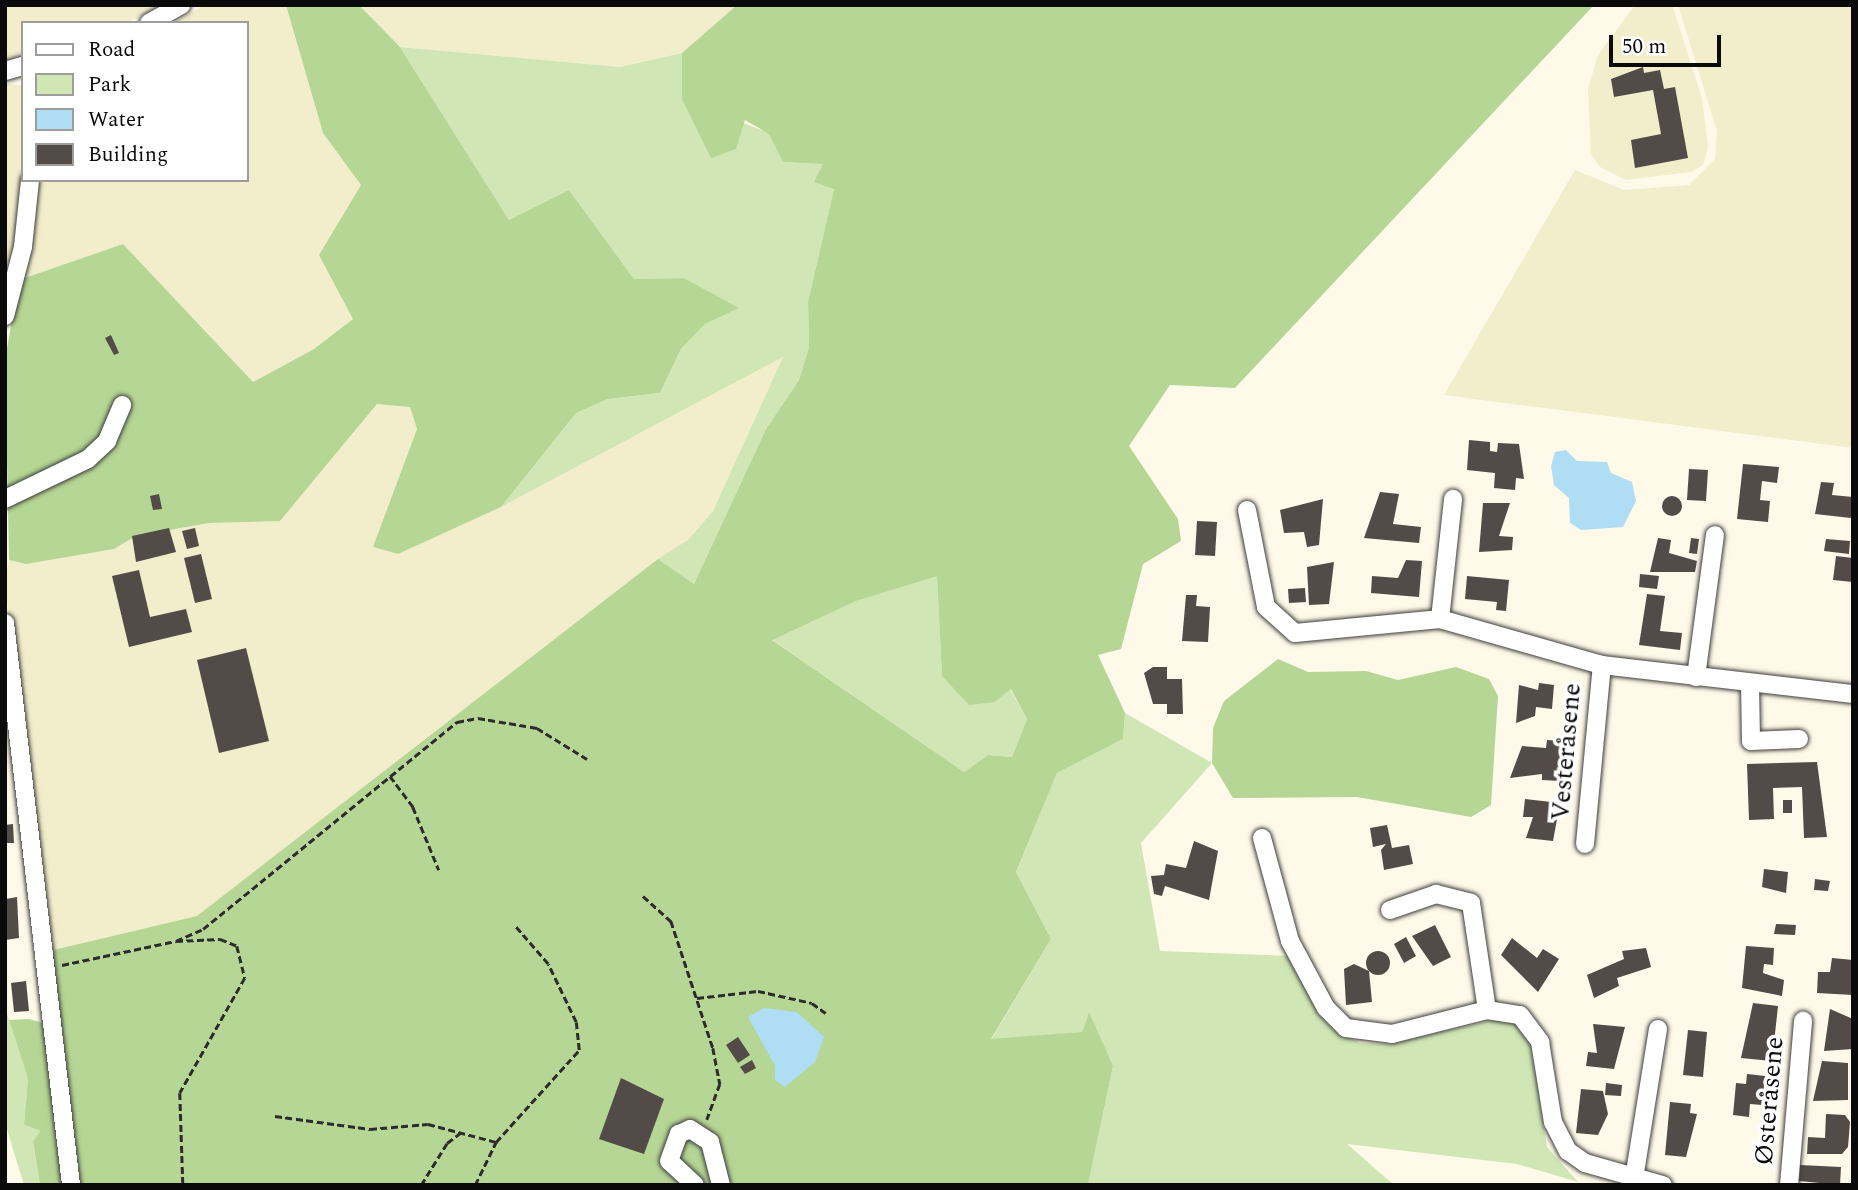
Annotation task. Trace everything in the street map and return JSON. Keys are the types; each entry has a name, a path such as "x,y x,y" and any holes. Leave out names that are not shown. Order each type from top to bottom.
{"street":[{"path":"153,21 181,5"},
{"path":"5,316 23,247 30,182"},
{"path":"5,499 88,459 107,441 122,405"},
{"path":"1440,619 1453,499"},
{"name":"Vesteråsene","path":"1247,510 1265,607 1279,624 1312,634 1380,621 1440,619 1602,666 1853,694"},
{"path":"1696,677 1715,535"},
{"path":"5,623 40,954 71,1185"},
{"name":"Vesteråsene","path":"1585,844 1602,666"},
{"path":"1750,682 1751,741 1800,739"},
{"path":"1262,838 1290,941 1326,1008 1346,1028 1392,1034 1488,1010 1520,1014 1534,1029 1553,1122 1568,1152 1585,1163 1635,1181 1662,1185"},
{"path":"1390,910 1436,894 1471,903 1488,1010"},
{"name":"Østeråsene","path":"1789,1185 1803,1021"},
{"path":"1635,1181 1658,1029"},
{"path":"695,1185 669,1161 679,1134 700,1132 718,1159 721,1185"}],"path":[{"path":"176,941 203,929 457,722 478,718 537,729 587,759"},
{"path":"390,776 413,807 439,870"},
{"path":"643,896 671,921 697,998 720,1084 700,1132"},
{"path":"475,1185 496,1142 563,1074 580,1043 548,964 515,926"},
{"path":"43,972 121,948 220,939 237,946 245,961 245,978 180,1093 183,1185"},
{"path":"697,998 758,991 812,1003 826,1013"},
{"path":"275,1116 323,1125 416,1123 463,1131 496,1142"},
{"path":"421,1185 447,1143 463,1131"}],"shaded area":[{"path":"5,5 163,5 130,21 21,21 21,57 5,61"},
{"path":"204,5 286,5 323,133 361,185 320,255 353,319 314,349 253,382 123,244 19,280 5,272 5,83 21,86 21,182 248,182 248,21 177,21"},
{"path":"359,5 737,5 682,53 620,67 400,47"},
{"path":"1635,5 1672,5 1702,98 1708,147 1703,165 1691,172 1626,180 1600,167 1591,154 1588,89 1598,55"},
{"path":"1678,5 1853,5 1853,448 1444,395 1575,170 1624,190 1689,185 1715,159 1717,131"},
{"path":"783,357 713,511 688,540 197,916 45,952 5,582 9,560 26,564 114,549 136,536 209,523 280,521 377,404 410,407 417,429 373,547 398,554 501,507"}],"green space":[{"path":"286,5 359,5 400,47 509,220 569,190 634,279 684,278 739,308 705,324 681,349 660,393 608,399 576,413 501,507 398,554 373,547 417,429 410,407 377,404 280,521 209,523 136,536 114,549 26,564 9,560 5,360 19,280 123,244 253,382 314,349 353,319 319,255 361,185 323,133"},
{"path":"737,5 1594,5 1235,388 1170,385 1129,446 1178,519 1181,541 1143,564 1121,649 1098,655 1125,713 1123,739 1057,773 1016,872 1051,939 991,1039 1082,1032 1089,1012 1113,1066 1088,1185 75,1185 45,952 197,916 658,559 694,584 766,429 799,380 809,347 808,302 834,189 814,182 823,164 783,162 769,134 745,120 736,149 711,158 682,99 682,53","holes":["937,576 942,676 969,705 994,702 1011,689 1027,719 1012,757 988,755 964,772 772,640 856,601"]},
{"path":"400,47 620,67 682,53 682,99 769,133 783,162 823,164 834,189 808,302 809,347 799,380 766,429 694,584 658,559 688,540 713,511 783,357 501,507 576,413 608,399 660,393 681,349 705,324 738,308 684,278 634,279 569,190 509,220"},
{"path":"937,575 942,676 1010,689 1027,719 1012,757 988,755 964,772 771,639 856,601"},
{"path":"1278,659 1308,672 1366,671 1398,680 1456,667 1489,679 1498,696 1491,805 1471,817 1357,797 1233,798 1212,763 1213,728 1224,701"},
{"path":"1125,713 1212,763 1141,843 1160,951 1291,956 1337,1031 1360,1043 1389,1044 1507,1017 1530,1038 1547,1147 1578,1182 1517,1164 1347,1144 1394,1185 1088,1185 1113,1066 1088,1014 1082,1032 991,1040 1051,939 1016,872 1057,773 1123,739"},
{"path":"5,1008 28,1079 24,1123 40,1131 33,1143 40,1185 24,1185 5,1123"},
{"path":"29,1019 43,1023 65,1185 40,1185 33,1142 40,1131 24,1124 28,1079 9,1020"}],"water":[{"path":"1566,450 1577,461 1607,462 1611,473 1632,482 1636,501 1623,527 1581,530 1570,523 1569,498 1554,485 1551,466 1555,452"},
{"path":"764,1008 797,1012 824,1037 815,1062 785,1087 775,1080 775,1066 748,1017"}],"building":[{"path":"1643,67 1644,73 1660,70 1664,89 1675,87 1688,158 1635,168 1631,140 1661,134 1653,90 1614,97 1611,79"},
{"path":"111,335 119,353 114,355 105,338"},
{"path":"1469,440 1490,442 1490,451 1497,452 1498,443 1519,444 1524,479 1516,478 1515,490 1494,488 1495,473 1467,470"},
{"path":"1743,464 1779,467 1777,483 1762,481 1760,500 1770,501 1768,522 1737,519"},
{"path":"1689,469 1708,470 1706,501 1687,500"},
{"path":"1821,482 1834,483 1832,495 1853,497 1851,518 1815,514"},
{"path":"1380,492 1399,494 1393,524 1421,527 1419,543 1364,538"},
{"path":"159,494 162,509 153,510 150,496"},
{"path":"1672,496 1679,499 1682,506 1679,513 1672,516 1665,513 1662,506 1665,499"},
{"path":"1323,499 1319,545 1307,547 1304,532 1284,533 1280,510"},
{"path":"1483,503 1510,503 1499,536 1513,537 1512,550 1479,552"},
{"path":"1197,521 1217,522 1215,556 1195,555"},
{"path":"169,528 176,552 136,562 132,536"},
{"path":"195,528 199,546 187,549 182,531"},
{"path":"1658,538 1671,540 1669,553 1697,561 1695,572 1650,572"},
{"path":"1691,538 1699,539 1697,554 1689,553"},
{"path":"1826,539 1850,541 1849,554 1824,551"},
{"path":"201,554 212,599 195,603 184,558"},
{"path":"1836,556 1853,558 1853,582 1833,580"},
{"path":"1406,560 1422,561 1419,597 1371,593 1372,576 1398,578"},
{"path":"1334,562 1329,604 1309,605 1307,567"},
{"path":"139,570 150,617 186,609 192,632 129,647 112,576"},
{"path":"1640,574 1659,576 1657,589 1639,587"},
{"path":"1467,576 1509,580 1506,611 1496,610 1497,602 1465,599"},
{"path":"1305,588 1306,602 1289,603 1288,589"},
{"path":"1647,594 1665,596 1660,631 1682,633 1680,650 1639,645"},
{"path":"1186,595 1197,595 1196,606 1210,607 1208,642 1182,641"},
{"path":"246,648 269,741 219,753 197,660"},
{"path":"1153,667 1167,667 1167,679 1182,679 1183,714 1167,714 1167,704 1153,704 1144,673"},
{"path":"1539,683 1554,685 1552,709 1536,707 1535,716 1516,723 1519,685 1538,690"},
{"path":"1547,740 1564,741 1561,781 1542,780 1542,774 1510,778 1522,746 1546,748"},
{"path":"1817,762 1827,837 1804,838 1802,787 1773,788 1774,819 1749,820 1747,764"},
{"path":"1525,799 1560,803 1553,841 1526,838 1533,817 1523,817"},
{"path":"1783,800 1792,800 1792,813 1783,813"},
{"path":"13,824 14,843 5,843 5,825"},
{"path":"1387,825 1392,848 1409,845 1413,864 1384,870 1381,850 1386,844 1373,847 1370,828"},
{"path":"1194,841 1218,851 1209,900 1165,886 1162,896 1154,894 1151,876 1164,875 1166,864 1186,868"},
{"path":"1764,869 1788,872 1786,893 1762,887"},
{"path":"1815,879 1830,881 1828,891 1814,890"},
{"path":"17,897 19,938 5,940 6,899"},
{"path":"1776,924 1796,925 1795,935 1774,934"},
{"path":"1435,925 1451,957 1433,966 1412,936"},
{"path":"1406,937 1416,956 1404,963 1394,944"},
{"path":"1512,938 1537,958 1543,949 1559,959 1538,992 1501,955"},
{"path":"1746,946 1774,948 1773,965 1764,964 1763,973 1784,980 1782,996 1742,988"},
{"path":"1646,948 1651,967 1617,978 1619,986 1594,998 1587,975 1624,959 1622,951"},
{"path":"1378,951 1386,955 1390,963 1386,971 1378,975 1370,971 1366,963 1370,955"},
{"path":"1832,958 1853,960 1853,995 1817,993 1818,972 1830,972"},
{"path":"1354,964 1369,971 1372,1002 1346,1005 1344,969"},
{"path":"26,981 29,1011 14,1012 11,983"},
{"path":"1753,1003 1778,1006 1772,1061 1741,1058"},
{"path":"1830,1009 1853,1019 1853,1049 1824,1051"},
{"path":"1593,1024 1625,1027 1614,1069 1586,1066 1588,1052 1597,1053"},
{"path":"1688,1030 1707,1032 1703,1077 1683,1075"},
{"path":"738,1037 750,1055 738,1063 726,1045"},
{"path":"752,1060 756,1068 745,1074 740,1067"},
{"path":"1822,1061 1848,1063 1848,1100 1813,1101"},
{"path":"1747,1074 1765,1076 1762,1105 1750,1104 1749,1117 1733,1115 1736,1083 1746,1084"},
{"path":"621,1078 664,1099 644,1154 599,1139"},
{"path":"1606,1083 1622,1085 1621,1096 1605,1095"},
{"path":"1581,1089 1603,1091 1608,1114 1598,1135 1576,1133"},
{"path":"1670,1102 1691,1104 1690,1113 1697,1114 1686,1157 1665,1155"},
{"path":"1826,1114 1845,1115 1850,1122 1848,1147 1842,1154 1807,1154 1808,1137 1825,1138"},
{"path":"1800,1165 1841,1167 1840,1185 1799,1181"}]}
